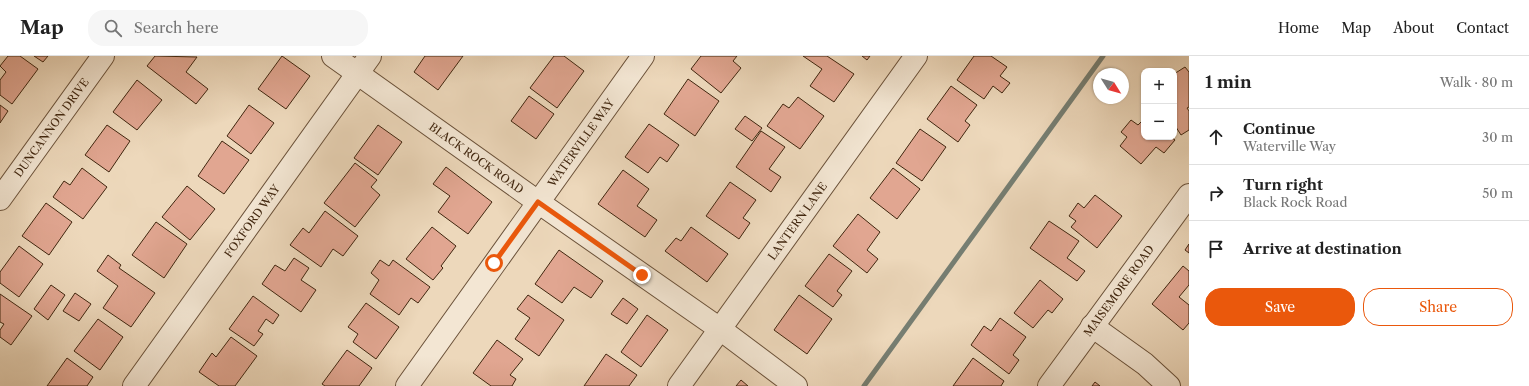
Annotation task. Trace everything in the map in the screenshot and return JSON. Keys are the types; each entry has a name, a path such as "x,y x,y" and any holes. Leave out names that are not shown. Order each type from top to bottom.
{"street":[{"name":"DUNCANNON DRIVE","path":"0,199 103,56"},
{"name":"BLACK ROCK ROAD","path":"333,56 364,65 538,202 720,329 796,386"},
{"name":"WATERVILLE WAY","path":"407,386 644,56"},
{"name":"LANTERN LANE","path":"679,386 916,56"},
{"name":"FOXFORD WAY","path":"134,386 364,65"},
{"name":"MAISEMORE ROAD","path":"1049,386 1189,195"},
{"path":"1092,326 1145,364 1169,386"}],"building":[{"path":"8,56 20,56 38,69 12,104 0,95 0,80 6,72 0,66"},
{"path":"34,56 48,56 43,62"},
{"path":"155,56 197,57 186,72 208,89 196,104 147,66"},
{"path":"282,56 310,76 286,109 258,89"},
{"path":"425,56 463,56 438,90 414,72"},
{"path":"554,56 564,56 584,71 557,108 530,88"},
{"path":"701,56 737,56 733,61 741,68 721,93 691,69"},
{"path":"803,56 827,56 854,74 834,102 810,86 822,69"},
{"path":"862,56 870,56 867,60"},
{"path":"974,56 991,56 1007,67 1000,76 1010,83 1002,93 993,86 984,99 957,80"},
{"path":"1185,67 1189,72 1189,107 1187,108 1189,111 1189,130 1181,135 1177,129 1177,72"},
{"path":"688,79 719,101 695,136 664,114"},
{"path":"137,80 162,100 137,130 113,112"},
{"path":"951,86 977,105 965,121 970,125 958,142 927,119"},
{"path":"529,96 554,114 536,139 511,121"},
{"path":"798,97 824,116 800,149 767,126 783,104 789,108"},
{"path":"0,105 8,111 0,123"},
{"path":"249,105 274,123 251,154 227,136"},
{"path":"745,116 762,128 752,141 735,129"},
{"path":"1131,120 1138,125 1141,122 1141,140 1175,140 1164,153 1156,147 1141,164 1120,146 1127,137 1121,132"},
{"path":"649,124 679,145 667,162 660,157 648,173 625,157"},
{"path":"107,125 130,141 109,172 85,155"},
{"path":"378,125 402,142 378,175 354,158"},
{"path":"920,129 946,147 922,181 896,163"},
{"path":"761,131 785,147 769,169 781,177 771,192 736,167"},
{"path":"222,141 249,160 224,194 198,176"},
{"path":"355,163 377,180 371,187 380,195 355,227 324,203"},
{"path":"446,167 492,202 468,234 438,212 450,196 433,184"},
{"path":"82,168 107,187 83,219 53,197 64,181 70,185"},
{"path":"893,168 920,189 897,219 870,198"},
{"path":"623,170 649,189 637,206 657,220 645,237 598,204"},
{"path":"730,182 756,200 743,218 750,223 739,239 706,216"},
{"path":"187,186 215,209 190,240 162,217"},
{"path":"1095,195 1122,216 1097,248 1071,227 1076,221 1069,216 1078,203 1084,208"},
{"path":"46,203 72,222 49,255 22,236"},
{"path":"325,211 358,236 343,256 333,249 321,267 290,245 303,228 309,233"},
{"path":"858,214 880,232 867,250 878,259 867,273 833,246"},
{"path":"1049,221 1079,241 1067,258 1085,271 1077,281 1030,248"},
{"path":"156,222 187,244 164,278 132,255"},
{"path":"432,227 456,246 441,266 443,268 433,280 406,259"},
{"path":"691,227 728,254 707,282 665,251 676,238 681,241"},
{"path":"1189,244 1189,253 1185,250"},
{"path":"19,246 43,264 19,297 0,283 0,272"},
{"path":"559,250 603,281 591,298 574,287 562,303 535,284"},
{"path":"829,254 852,271 837,291 842,295 833,307 805,286"},
{"path":"108,255 121,265 119,268 155,293 131,327 103,308 118,286 97,271"},
{"path":"294,258 309,268 301,280 316,290 301,312 262,284 275,265 285,271"},
{"path":"380,260 389,266 393,260 430,287 418,303 411,298 399,315 370,294 379,280 371,273"},
{"path":"1183,266 1189,271 1189,285 1179,297 1189,305 1189,323 1183,330 1152,304"},
{"path":"1040,280 1063,299 1052,313 1048,310 1033,328 1014,313"},
{"path":"51,285 65,295 48,320 34,309"},
{"path":"75,293 91,304 79,321 63,311"},
{"path":"0,294 32,316 11,345 0,337 0,330 4,324 0,322"},
{"path":"528,295 564,320 539,356 515,339 530,318 517,309"},
{"path":"799,295 832,319 807,354 774,330"},
{"path":"253,296 279,315 273,324 266,319 258,331 263,334 254,346 229,329"},
{"path":"623,298 638,309 627,324 611,314"},
{"path":"366,303 399,327 376,359 353,342 358,334 348,327"},
{"path":"647,315 668,330 641,367 621,352"},
{"path":"1000,318 1026,337 1013,355 1019,360 1009,374 971,345 984,326 991,331"},
{"path":"98,319 123,337 100,370 74,351"},
{"path":"231,337 257,356 235,386 219,386 199,372 212,353 216,357"},
{"path":"497,340 523,359 510,375 516,379 512,386 491,386 473,373"},
{"path":"347,350 372,368 359,386 325,386 322,384"},
{"path":"606,354 637,375 629,386 584,386"},
{"path":"67,358 93,377 87,386 47,386"},
{"path":"973,358 1004,381 1001,386 953,386"},
{"path":"741,380 748,386 736,386"},
{"path":"1095,382 1100,386 1092,386"}],"waterway":[{"path":"864,386 1103,56"}],"route":[{"path":"494,263 538,202 642,275"}]}
